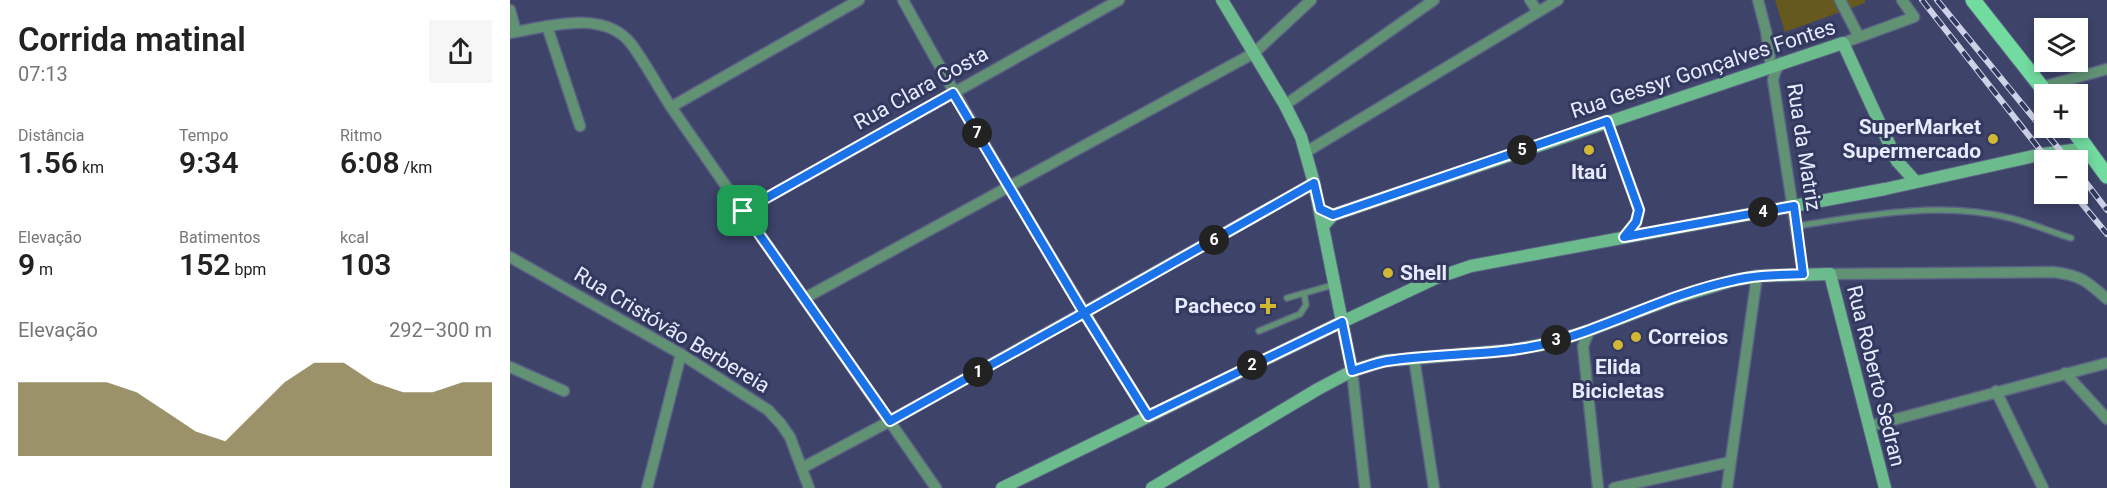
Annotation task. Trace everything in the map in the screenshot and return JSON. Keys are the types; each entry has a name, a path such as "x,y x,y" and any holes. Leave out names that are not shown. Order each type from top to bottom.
{"main road":[{"path":"1222,0 1286,105 1306,152 1320,209 1333,285 1352,371"},
{"path":"1973,0 2039,84"},
{"path":"1843,43 1897,161 1915,181"},
{"name":"Rua Gessyr Gonçalves Fontes","path":"1323,226 1333,215 1843,43"},
{"path":"2078,138 2107,176"},
{"path":"1002,488 1342,322 1436,278 1471,266 1885,189 2034,157"},
{"path":"1885,189 1893,179 1897,161"},
{"path":"1320,209 1333,215"},
{"path":"1152,488 1352,371 1384,362 1512,350 1539,345 1589,331 1674,297 1731,281 1757,276 1830,274"},
{"name":"Rua Roberto Sedran","path":"1830,274 1885,488"}],"street":[{"path":"671,107 859,0"},
{"path":"903,0 953,93 1148,416"},
{"name":"Rua Clara Costa","path":"743,211 1119,0"},
{"path":"805,298 1254,53 1311,0"},
{"path":"1286,105 1434,0"},
{"path":"1530,0 1538,12"},
{"path":"1306,152 1558,0"},
{"name":"Rua da Matriz","path":"1758,0 1776,65 1773,80 1803,274"},
{"path":"1840,0 1859,37"},
{"name":"Rua Gessyr Gonçalves Fontes","path":"1843,43 1914,17 1902,0"},
{"path":"510,10 513,33 548,26 585,23 602,25 631,42 671,107 936,488"},
{"path":"548,26 580,126"},
{"path":"2064,84 2107,69"},
{"path":"1607,121 1639,210 1636,222 1624,237"},
{"path":"802,468 1314,183"},
{"name":"Rua Cristóvão Berbereia","path":"510,257 681,354 768,410 782,424 790,437 809,488"},
{"path":"1830,274 2053,272 2074,274 2086,280 2107,299"},
{"path":"1727,488 1757,276"},
{"path":"1589,331 1583,346 1598,488"},
{"path":"1573,336 1583,346"},
{"path":"647,488 681,354"},
{"path":"1414,358 1434,488"},
{"path":"1870,426 2107,363"},
{"path":"510,368 564,391"},
{"path":"1352,371 1365,488"},
{"path":"2065,373 2107,419"},
{"path":"1996,391 2043,488"},
{"path":"1614,488 1730,462"}],"lane":[{"path":"1797,226 1883,213 1960,211 2010,218 2071,238"},
{"path":"1287,298 1333,285"},
{"path":"1259,331 1300,314 1306,305 1304,293"}],"shaded area":[{"path":"1775,0 1865,0 1865,3 1785,32"}],"railway":[{"path":"1922,0 2040,150"},
{"path":"1937,0 2060,150"},
{"path":"2088,185 2107,210"},
{"path":"2082,204 2107,234"}],"place":[{"name":"SuperMarket Supermercado","path":"1993,139"},
{"name":"Itaú","path":"1589,150"},
{"name":"Shell","path":"1388,273"},
{"name":"Pacheco","path":"1268,306"},
{"name":"Correios","path":"1636,337"},
{"name":"Elida Bicicletas","path":"1618,345"}],"route":[{"path":"743,211 890,421 1084,313 1148,416 1342,322 1352,371 1384,362 1512,350 1539,345 1582,333 1674,297 1731,281 1757,276 1803,274 1794,206 1624,237 1636,222 1639,210 1607,121 1333,215 1320,209 1314,183 1084,313 953,93 743,211"}]}
